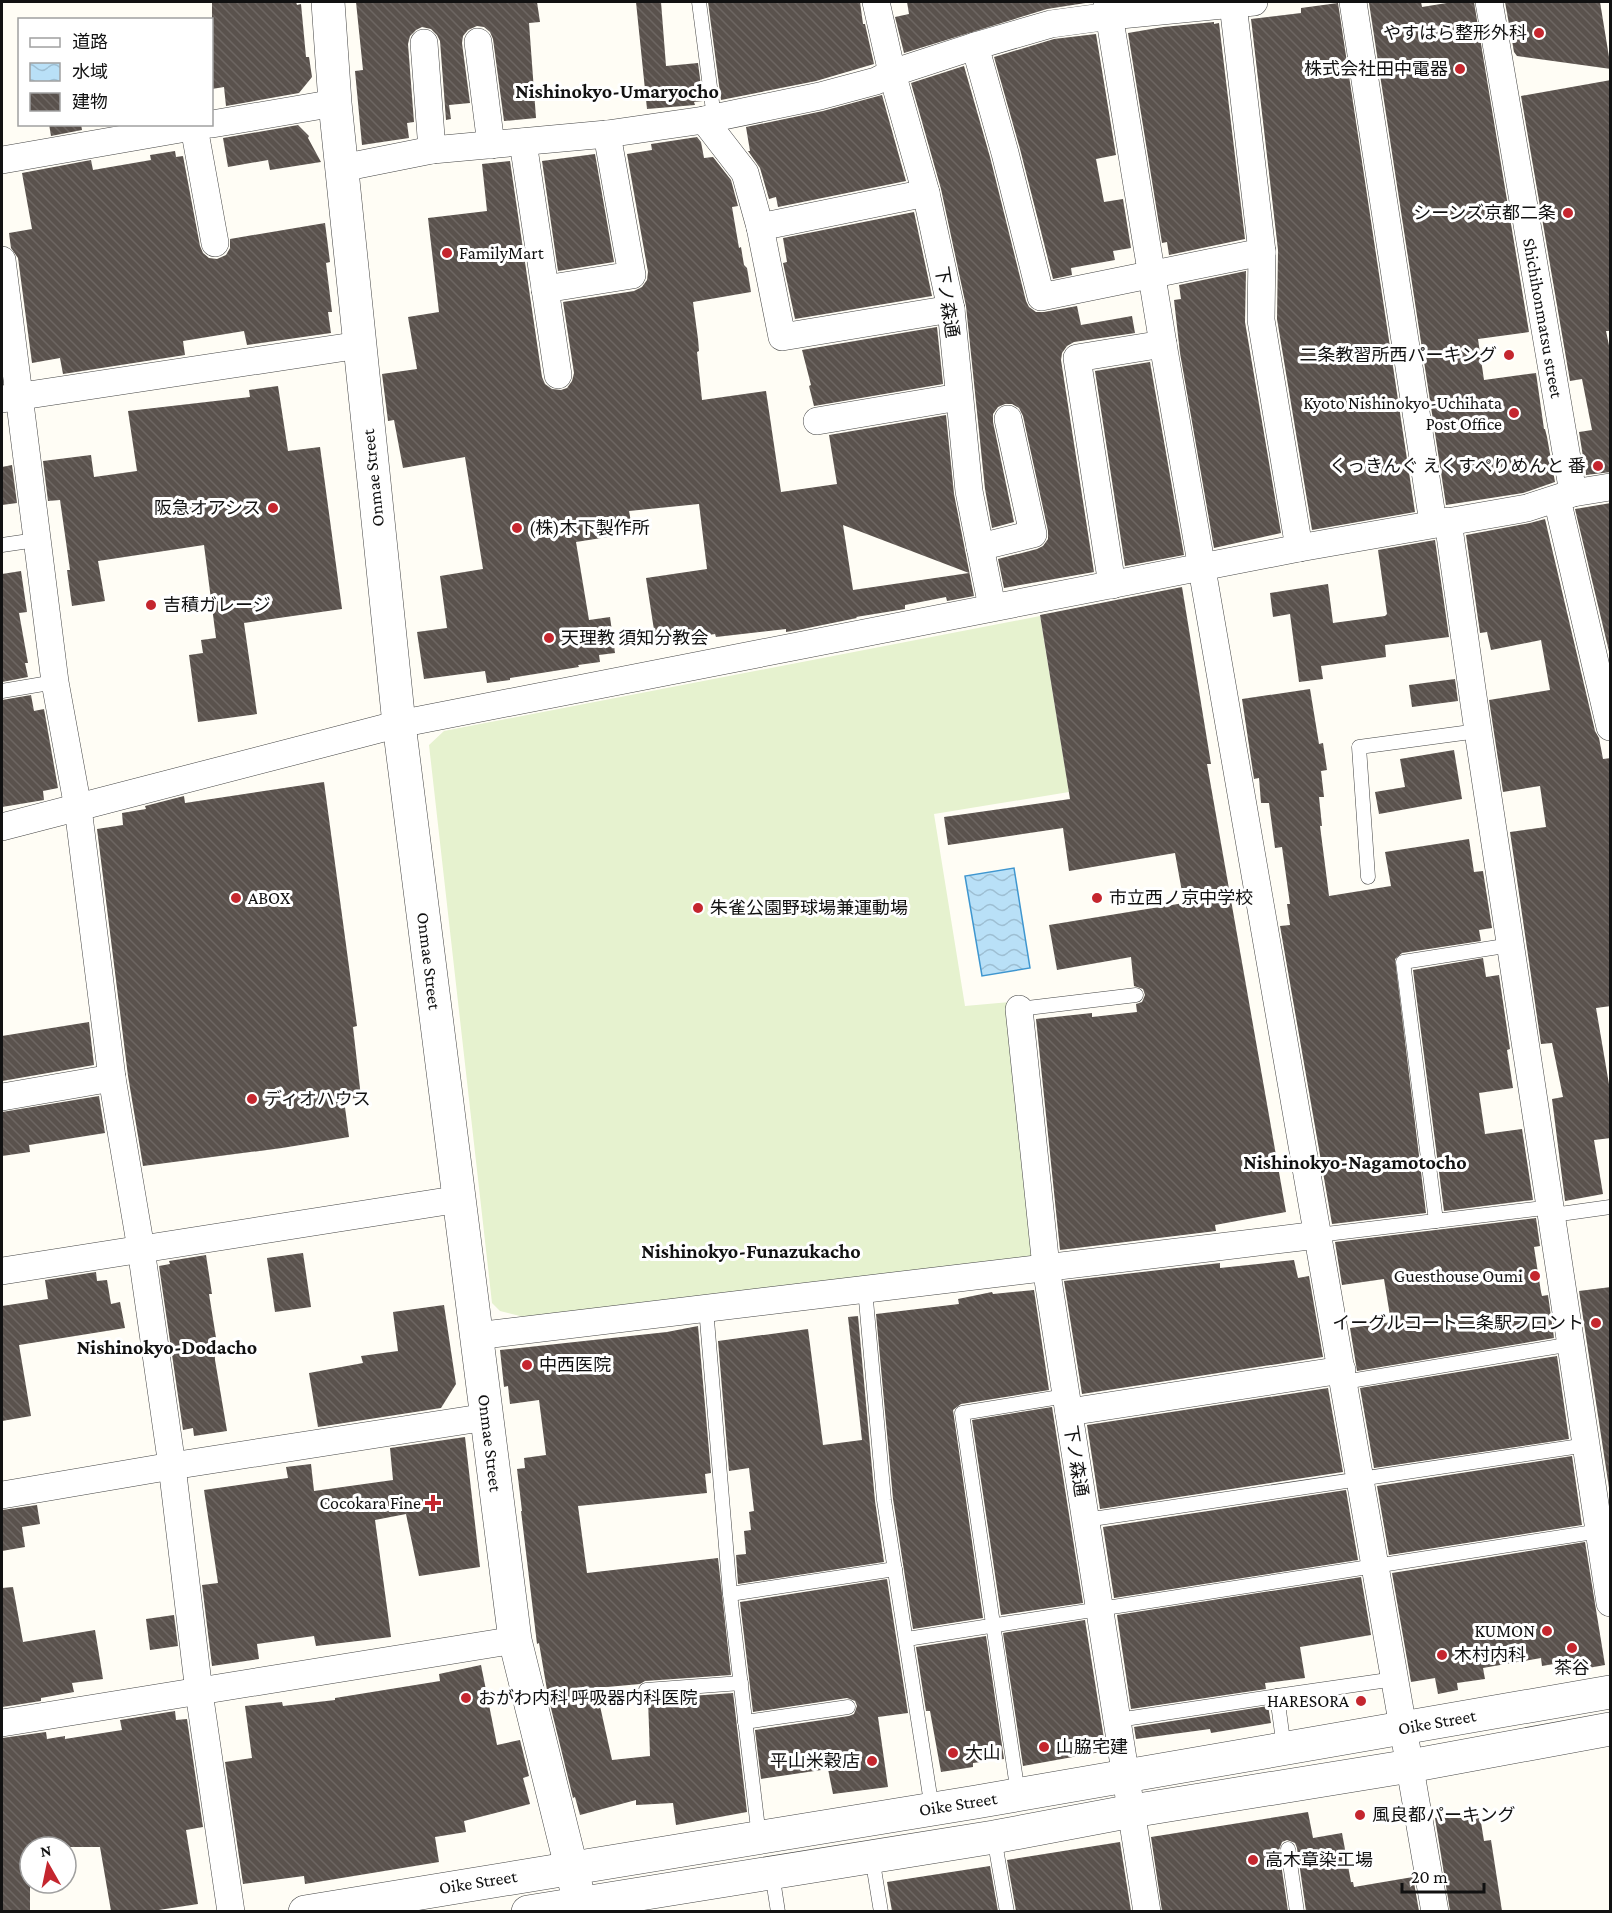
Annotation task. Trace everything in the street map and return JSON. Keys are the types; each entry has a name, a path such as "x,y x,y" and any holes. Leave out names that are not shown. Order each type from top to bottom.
{"street":[{"name":"Onmae Street","path":"328,2 335,103 399,724 515,1640 581,1907"},
{"name":"下ノ森通","path":"876,2 892,73 926,192 951,309 969,491 992,607"},
{"path":"1353,2 1440,522 1478,731 1611,1603"},
{"name":"Shichihonmatsu street","path":"1489,2 1565,496 1611,727"},
{"path":"342,168 432,150 608,135 709,119 820,96 876,81 892,73 975,46 1108,9 1243,3 1262,252 1261,320 1299,548"},
{"path":"1108,9 1163,344 1436,1911"},
{"path":"478,42 491,145"},
{"path":"424,43 432,150"},
{"path":"975,46 1005,153 1041,297 1262,252"},
{"path":"213,124 335,103"},
{"path":"709,119 745,173 760,227 782,337 951,309"},
{"path":"2,160 199,126"},
{"path":"205,126 216,243"},
{"path":"545,289 632,275 608,135"},
{"path":"523,142 558,375"},
{"path":"760,227 926,192"},
{"path":"3,278 10,398 36,540 54,682 78,808 112,1078 141,1249 172,1466 199,1692 231,1911"},
{"path":"1112,585 1077,358 1163,344"},
{"path":"10,398 360,345"},
{"path":"817,421 959,397"},
{"path":"980,547 1033,534 1008,419"},
{"path":"2,827 399,724 1299,548 1527,508 1565,496 1611,487"},
{"name":"下ノ森通","path":"1019,1009 1046,1268 1147,1911"},
{"path":"2,1097 112,1078"},
{"path":"2,1271 460,1199"},
{"path":"476,1335 1318,1235"},
{"path":"1067,1404 1343,1376"},
{"path":"2,1495 487,1417"},
{"path":"2,1723 515,1640"},
{"name":"Oike Street","path":"305,1911 932,1809 1611,1692"},
{"name":"Oike Street","path":"528,1911 581,1907 994,1837 1132,1811 1410,1766 1611,1729"}],"lane":[{"path":"699,2 709,119"},
{"path":"2,545 36,540"},
{"path":"2,691 54,682"},
{"path":"1368,877 1359,747 1478,731"},
{"path":"1436,1221 1402,962 1511,945"},
{"path":"1019,1009 1136,995"},
{"path":"1318,1235 1436,1221 1611,1207"},
{"path":"865,1289 884,1500 932,1809"},
{"path":"706,1308 730,1594 759,1837"},
{"path":"1343,1376 1572,1344"},
{"path":"1018,1794 962,1413 1067,1404"},
{"path":"1086,1520 1587,1445"},
{"path":"907,1639 1600,1531"},
{"path":"730,1594 895,1569"},
{"path":"1118,1720 1395,1679"},
{"path":"646,1689 741,1683"},
{"path":"1276,1696 1284,1748"},
{"path":"745,1722 848,1707"},
{"path":"994,1837 1007,1911"},
{"path":"1288,1849 1297,1911"},
{"path":"872,1857 881,1911"},
{"path":"772,1873 778,1911"}],"green space":[{"name":"朱雀公園野球場兼運動場","path":"1040,616 1069,792 934,814 965,1006 1010,1002 1034,1259 528,1318 500,1311 492,1303 429,745 444,731"}],"water":[{"path":"1014,868 1030,968 982,976 965,876"}],"building":[{"path":"212,2 296,2 297,5 301,4 306,57 309,57 312,77 299,93 226,106 224,87 213,89"},
{"path":"356,2 537,2 540,22 529,23 536,118 504,121 493,39 484,27 477,26 468,30 463,36 462,43 470,103 449,105 451,119 446,120 440,41 431,29 422,27 410,36 408,44 414,122 407,123 409,138 362,145 355,71 363,70"},
{"path":"636,2 661,2 666,66 698,63 703,101 694,102 695,105 647,109"},
{"path":"708,2 860,2 863,24 865,24 874,64 816,81 721,100"},
{"path":"907,2 1092,2 1047,9 904,53 895,17 909,14"},
{"path":"1421,2 1422,7 1453,2 1474,2 1529,332 1478,339 1484,380 1536,373 1555,482 1523,493 1446,505 1369,3"},
{"path":"1505,2 1600,2 1611,69 1517,56 1514,52"},
{"path":"1338,3 1415,512 1312,530 1277,319 1278,250 1251,19 1301,13 1301,8"},
{"path":"1214,22 1214,24 1219,23 1245,239 1169,255 1167,242 1162,243 1128,33"},
{"path":"1096,34 1116,155 1096,159 1104,202 1123,199 1131,248 1113,251 1115,260 1071,268 1072,275 1053,279 994,57 1054,39"},
{"path":"964,66 1029,307 1036,312 1044,312 1077,306 1081,325 1132,316 1135,333 1074,342 1062,353 1061,360 1094,572 1004,588 998,559 1043,546 1048,539 1048,531 1023,416 1019,408 1012,404 998,407 993,414 993,422 1014,522 992,528 985,489 966,306 941,189 911,83"},
{"path":"1611,80 1611,331 1606,331 1611,355 1611,472 1586,475 1579,432 1592,430 1582,379 1570,381 1521,96"},
{"path":"882,95 906,181 778,207 776,197 769,199 760,168 748,151 750,151 746,127 823,111"},
{"path":"298,125 309,136 321,162 270,170 268,160 228,167 223,138"},
{"path":"49,126 81,126 82,130 51,136"},
{"path":"697,137 701,142 704,158 713,157 731,180 738,206 732,207 739,248 741,247 744,265 747,268 751,292 693,302 702,400 766,391 781,492 837,484 829,435 946,415 954,494 974,596 947,601 946,597 905,605 905,609 786,632 786,629 716,637 715,634 656,643 646,578 707,569 699,504 629,511 633,533 576,542 589,620 610,617 615,653 599,655 600,662 510,678 510,680 487,683 485,671 424,679 417,632 447,628 440,576 483,569 465,457 403,468 394,420 388,421 382,374 417,369 408,317 439,312 428,218 487,211 482,164 510,161 542,377 545,384 552,389 561,390 567,388 574,373 563,302 634,291 642,287 647,280 648,272 627,154 652,150 651,144","holes":["843,525 969,573 853,590"]},
{"path":"175,151 176,157 183,156 200,246 209,258 217,259 226,255 230,248 230,239 325,223 330,262 326,263 332,312 328,312 331,333 247,345 244,331 183,341 185,355 63,374 60,358 32,363 18,258 11,248 9,233 32,229 22,173 91,160 93,170 151,160 150,155"},
{"path":"595,154 614,262 558,271 542,161"},
{"path":"914,212 932,296 795,319 783,263 787,262 783,238"},
{"path":"1246,271 1245,322 1281,533 1214,548 1180,353 1174,300 1181,299 1179,285"},
{"path":"937,327 943,384 814,406 802,350"},
{"path":"1150,362 1184,555 1125,566 1095,371"},
{"path":"278,386 288,451 320,447 342,609 244,623 257,714 198,722 189,655 203,653 201,640 216,638 204,545 98,561 105,601 72,606 67,570 70,570 60,500 48,501 43,461 91,455 94,477 137,471 128,411 250,397 249,390"},
{"path":"12,465 17,503 2,505 2,467"},
{"path":"1611,503 1611,660 1575,509"},
{"path":"1545,519 1595,731 1599,738 1603,759 1611,758 1611,1006 1596,1008 1611,1096 1611,1138 1594,1140 1603,1194 1565,1201 1552,1099 1563,1097 1552,1043 1541,1044 1510,832 1546,827 1540,786 1503,792 1489,700 1550,690 1541,640 1491,650 1487,632 1480,633 1466,535"},
{"path":"1435,540 1449,637 1385,645 1386,657 1321,666 1323,679 1299,682 1290,614 1273,617 1270,593 1328,584 1333,623 1385,616 1387,614 1378,550"},
{"path":"21,571 27,612 19,613 28,663 25,663 28,677 2,682 2,574"},
{"path":"1182,587 1211,764 1207,764 1286,1212 1215,1225 1216,1231 1060,1250 1036,1019 1092,1013 1092,1017 1137,1012 1136,1004 1142,1002 1145,995 1143,989 1134,986 1131,957 1057,970 1049,925 1184,903 1175,853 1069,871 1063,828 948,845 944,817 1070,799 1040,615"},
{"path":"1455,679 1458,701 1412,707 1409,685"},
{"path":"1310,689 1319,744 1323,743 1327,770 1321,771 1324,797 1319,797 1322,826 1320,826 1329,896 1391,886 1385,852 1469,839 1474,872 1483,871 1492,928 1479,930 1481,941 1402,953 1395,959 1426,1213 1332,1224 1280,926 1290,925 1287,904 1290,904 1282,847 1275,848 1269,803 1261,803 1259,778 1254,779 1242,699"},
{"path":"31,695 34,711 44,709 58,788 43,791 44,800 2,807 2,700"},
{"path":"1454,750 1462,799 1379,814 1375,792 1405,787 1400,759"},
{"name":"ABOX","path":"324,782 357,1026 353,1027 361,1097 344,1100 349,1137 143,1166 128,1076 97,829 123,825 122,813 146,809 145,806 184,796 185,803"},
{"path":"1483,958 1486,977 1499,975 1510,1049 1507,1050 1513,1088 1479,1093 1485,1134 1522,1129 1533,1200 1444,1211 1413,970"},
{"path":"89,1022 94,1065 2,1081 2,1036"},
{"path":"99,1096 105,1133 29,1145 30,1152 2,1156 2,1112"},
{"path":"1536,1218 1540,1246 1534,1247 1542,1296 1548,1295 1554,1338 1357,1371 1350,1328 1391,1322 1384,1279 1342,1285 1335,1242"},
{"path":"303,1253 311,1307 275,1312 267,1258"},
{"path":"206,1255 212,1294 209,1294 217,1344 215,1344 215,1360 227,1431 194,1436 193,1428 183,1430 159,1266 170,1264 169,1261"},
{"path":"1294,1260 1298,1278 1309,1276 1323,1357 1082,1394 1064,1281 1220,1263 1220,1268"},
{"path":"96,1272 97,1281 107,1280 111,1304 120,1302 125,1328 19,1345 31,1416 2,1421 2,1306 48,1299 45,1280"},
{"path":"1611,1287 1611,1501 1579,1291"},
{"path":"1034,1290 1049,1390 961,1404 953,1410 983,1618 913,1629 893,1499 876,1314 959,1304 958,1299 992,1292 993,1294"},
{"path":"444,1305 456,1384 441,1408 318,1427 309,1373 363,1363 361,1356 398,1351 393,1312"},
{"path":"858,1316 875,1501 884,1562 738,1584 736,1555 746,1554 744,1531 751,1530 749,1512 754,1511 749,1468 729,1471 718,1341 808,1329 823,1445 862,1440 848,1317"},
{"path":"698,1326 711,1473 705,1474 707,1493 578,1506 587,1573 718,1558 731,1675 645,1681 640,1684 596,1688 612,1760 650,1756 648,1699 733,1693 747,1812 676,1825 673,1803 636,1805 636,1800 580,1815 575,1797 573,1798 548,1696 539,1643 537,1644 521,1511 517,1469 525,1468 524,1458 546,1455 539,1400 510,1404 508,1386 504,1387 500,1350 667,1332"},
{"path":"1557,1356 1569,1439 1374,1468 1360,1388"},
{"path":"1328,1388 1343,1472 1100,1509 1087,1425"},
{"path":"1052,1407 1083,1603 1001,1615 972,1420"},
{"path":"465,1437 480,1567 419,1576 406,1514 375,1520 391,1637 316,1646 314,1636 257,1644 259,1659 212,1666 202,1585 218,1583 204,1490 288,1478 286,1467 311,1464 314,1491 393,1480 390,1448"},
{"path":"1572,1456 1582,1525 1389,1555 1377,1486"},
{"path":"1346,1490 1358,1560 1114,1598 1103,1527"},
{"path":"37,1505 40,1524 22,1527 25,1547 2,1551 2,1510"},
{"path":"1585,1542 1605,1665 1566,1672 1565,1662 1542,1666 1541,1658 1483,1668 1485,1679 1457,1683 1458,1690 1438,1694 1435,1678 1411,1682 1392,1573"},
{"path":"1361,1577 1371,1635 1300,1647 1305,1678 1265,1683 1266,1689 1131,1709 1117,1615"},
{"path":"887,1579 908,1713 878,1717 888,1787 833,1794 828,1769 761,1779 755,1730 849,1716 854,1714 857,1706 855,1701 847,1698 753,1712 740,1602"},
{"path":"13,1587 23,1642 95,1630 103,1679 72,1683 74,1692 41,1698 41,1701 2,1707 2,1588"},
{"path":"174,1615 178,1646 150,1650 146,1619"},
{"path":"1085,1620 1106,1751 1023,1766 1003,1633"},
{"path":"986,1636 1004,1759 973,1763 973,1767 941,1772 930,1711 926,1711 916,1647"},
{"path":"481,1665 497,1745 520,1740 529,1776 523,1778 530,1804 464,1821 466,1832 435,1837 439,1862 305,1884 304,1876 243,1884 225,1762 252,1758 245,1706 282,1702 283,1706 335,1700 335,1698 440,1681 439,1674"},
{"path":"1268,1706 1271,1723 1211,1733 1210,1729 1136,1739 1134,1727"},
{"path":"175,1711 176,1720 187,1719 203,1827 186,1830 198,1904 152,1911 111,1911 100,1847 78,1847 78,1835 18,1835 18,1895 30,1895 30,1911 2,1911 2,1738 46,1732 47,1739 65,1736 65,1739 122,1730 120,1720"},
{"path":"1479,1810 1484,1841 1491,1840 1502,1911 1450,1911 1435,1818"},
{"path":"1308,1812 1313,1838 1342,1833 1351,1882 1354,1887 1413,1877 1419,1911 1306,1911 1297,1848 1295,1843 1287,1840 1282,1842 1279,1850 1288,1911 1162,1911 1151,1837"},
{"path":"1120,1842 1131,1911 1016,1911 1007,1860"},
{"path":"990,1866 998,1911 892,1911 887,1882"}],"place":[{"name":"やすはら整形外科","path":"1539,33"},
{"name":"株式会社田中電器","path":"1460,69"},
{"name":"シーンズ京都二条","path":"1568,213"},
{"name":"FamilyMart","path":"447,253"},
{"name":"二条教習所西パーキング","path":"1509,355"},
{"name":"Kyoto Nishinokyo-Uchihata Post Office","path":"1514,413"},
{"name":"くっきんぐ えくすぺりめんと 番","path":"1598,466"},
{"name":"阪急オアシス","path":"273,508"},
{"name":"(株)木下製作所","path":"517,528"},
{"name":"吉積ガレージ","path":"151,605"},
{"name":"天理教 須知分教会","path":"549,638"},
{"name":"ABOX","path":"236,898"},
{"name":"市立西ノ京中学校","path":"1097,898"},
{"name":"朱雀公園野球場兼運動場","path":"698,908"},
{"name":"ディオハウス","path":"252,1099"},
{"name":"Guesthouse Oumi","path":"1535,1276"},
{"name":"イーグルコート二条駅フロント","path":"1596,1323"},
{"name":"中西医院","path":"527,1365"},
{"name":"Cocokara Fine","path":"433,1503"},
{"name":"KUMON","path":"1547,1631"},
{"name":"茶谷","path":"1572,1648"},
{"name":"木村内科","path":"1442,1655"},
{"name":"おがわ内科 呼吸器内科医院","path":"466,1698"},
{"name":"HARESORA","path":"1361,1701"},
{"name":"山脇宅建","path":"1044,1747"},
{"name":"大山","path":"953,1753"},
{"name":"平山米穀店","path":"872,1761"},
{"name":"風良都パーキング","path":"1360,1815"},
{"name":"高木章染工場","path":"1253,1860"}],"district":[{"name":"Nishinokyo-Umaryocho","path":"617,91"},
{"name":"Nishinokyo-Nagamotocho","path":"1355,1162"},
{"name":"Nishinokyo-Funazukacho","path":"751,1251"},
{"name":"Nishinokyo-Dodacho","path":"167,1347"}]}
